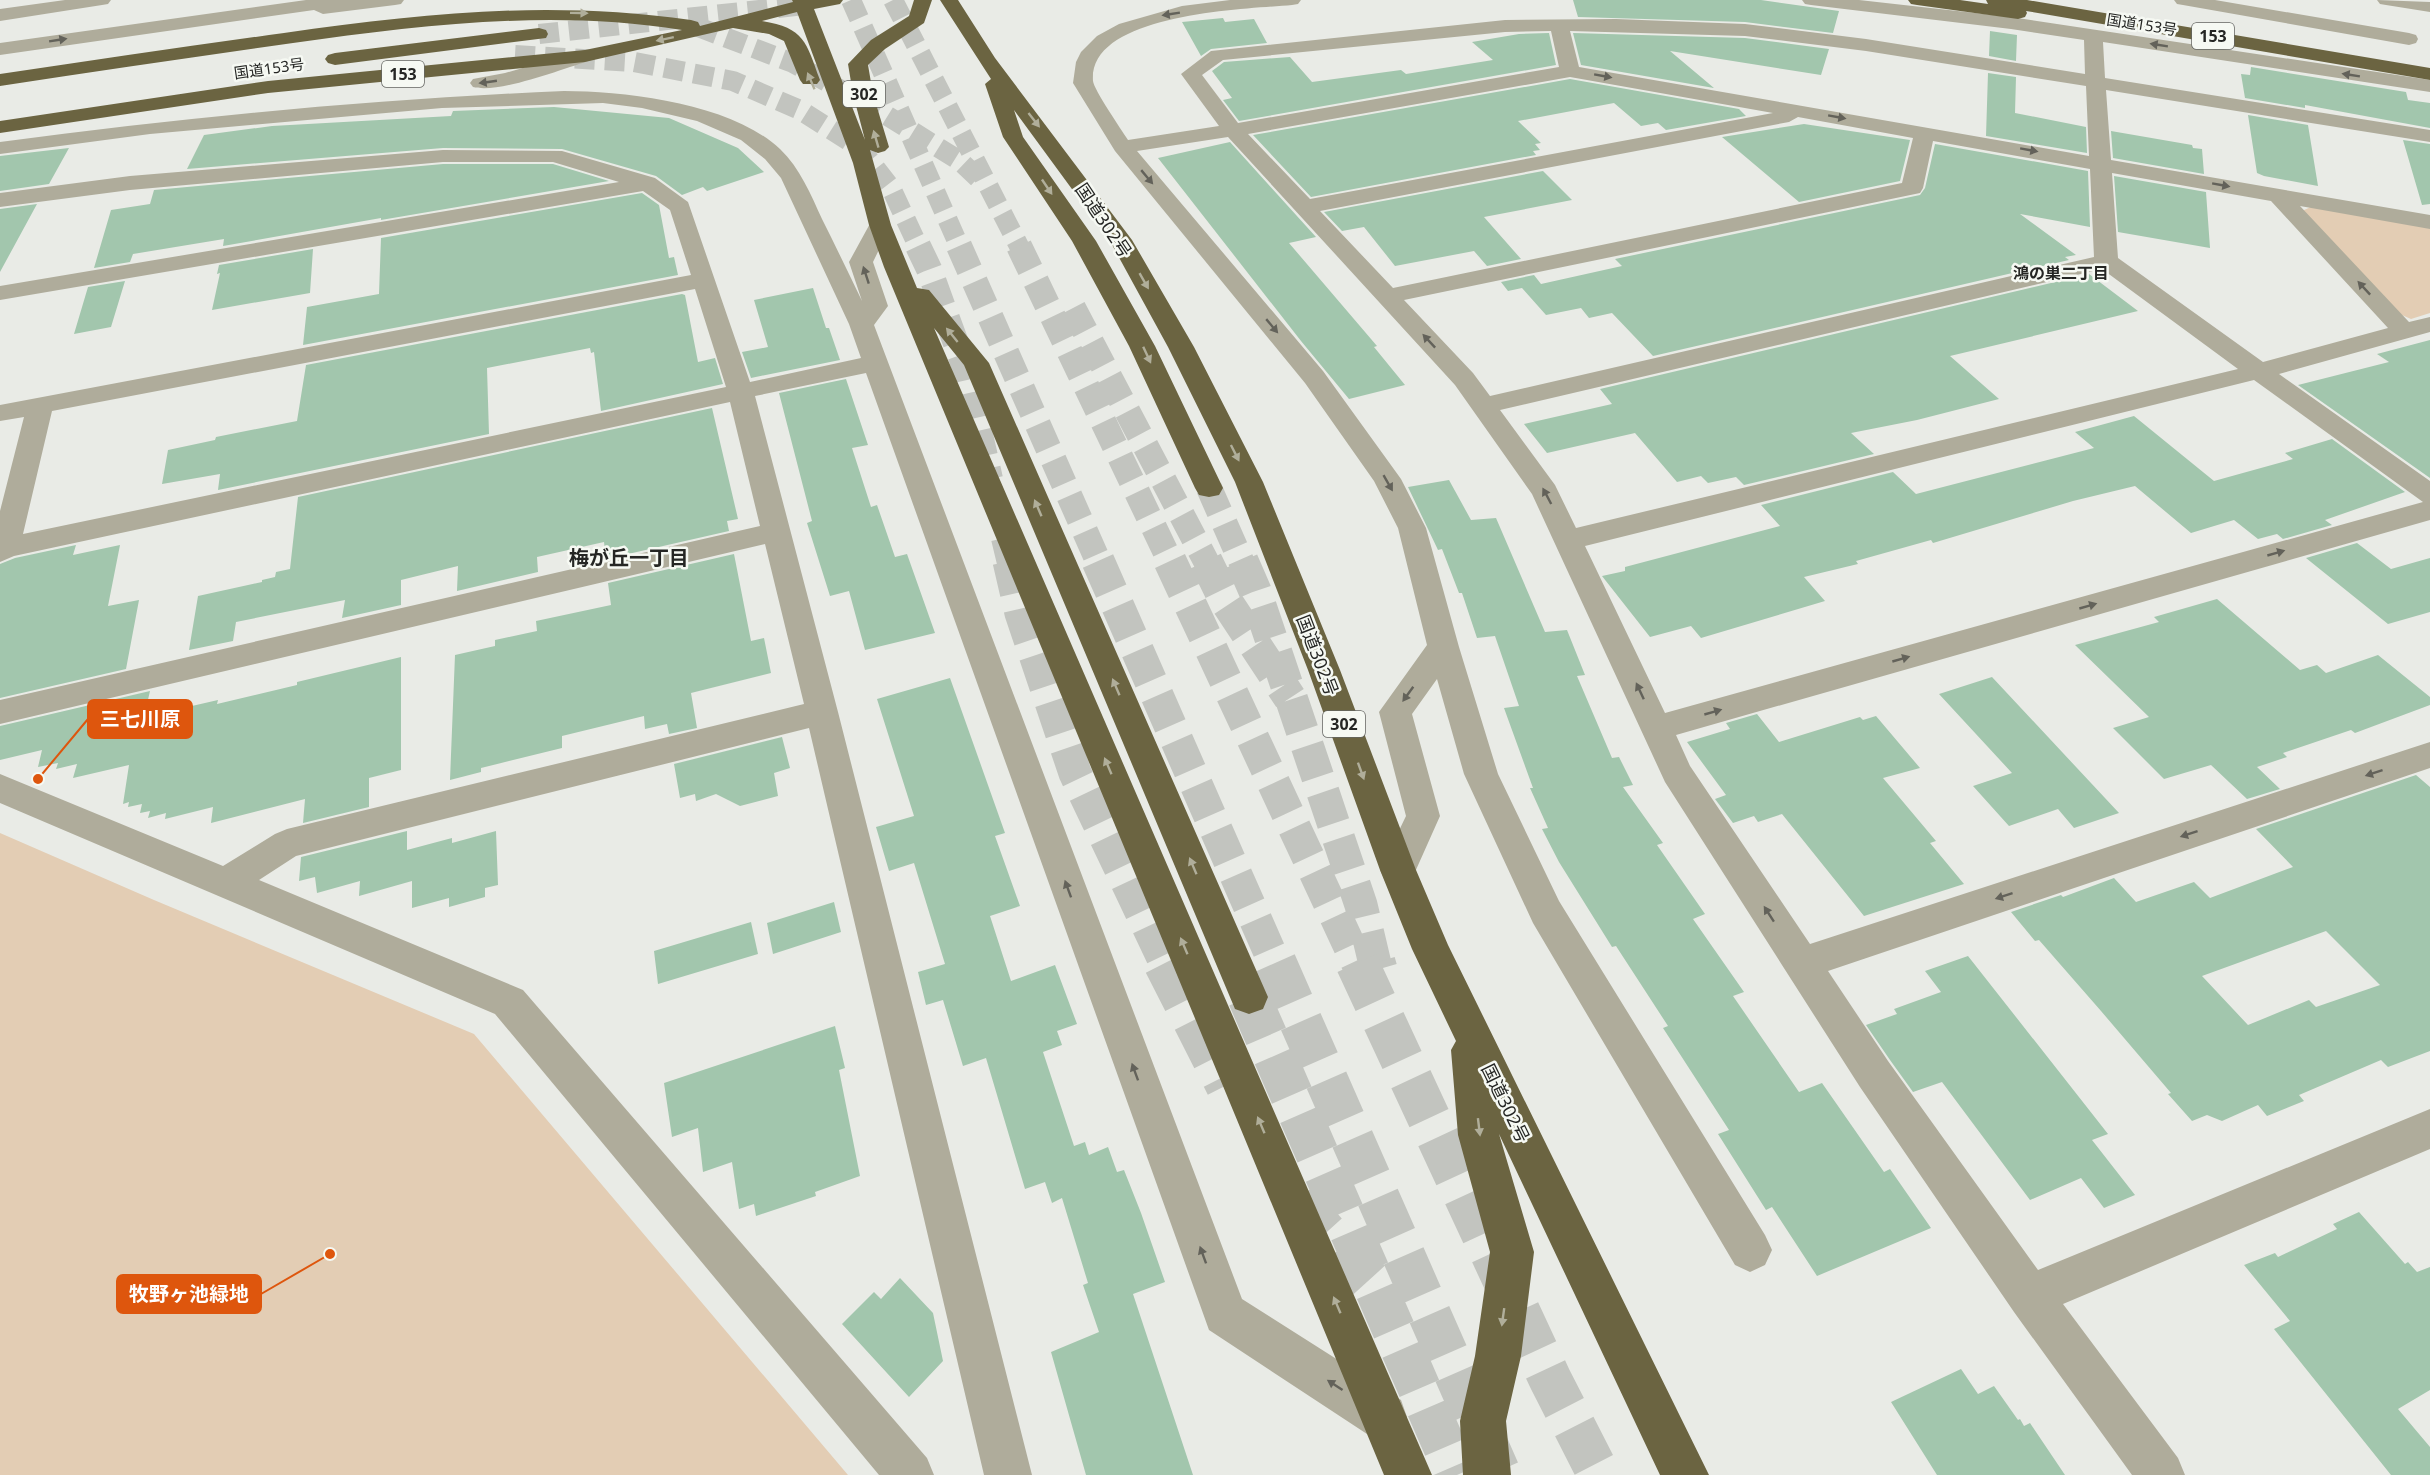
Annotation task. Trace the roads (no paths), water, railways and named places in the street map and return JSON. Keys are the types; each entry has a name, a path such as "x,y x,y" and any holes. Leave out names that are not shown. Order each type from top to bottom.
{"highway":[{"path":"0,68 468,0"},
{"name":"153","path":"1917,0 2271,39"},
{"name":"国道153号","path":"1995,0 2271,39 2430,58"},
{"name":"国道153号","path":"2074,0 2219,15 2271,39 2430,74"},
{"name":"153","path":"0,127 268,87 585,56 813,1"},
{"name":"302","path":"813,1 864,163 879,220 896,267 1408,1475"},
{"name":"国道302号","path":"941,1 1121,240 1181,347 1249,482 1324,670 1398,870 1431,949 1685,1475"},
{"name":"302","path":"879,220 885,170 863,94 858,64 879,42 941,1"},
{"name":"153","path":"2165,8 2219,15"},
{"path":"0,80 432,17 536,12 597,13 707,27"},
{"name":"国道153号","path":"0,90 536,12"},
{"name":"302","path":"707,27 744,25 764,27 790,36 799,50 816,93"},
{"name":"国道153号","path":"319,61 539,34"},
{"path":"0,114 241,79 447,58 515,55"},
{"path":"987,60 1013,137 1095,260 1142,346 1209,488"},
{"name":"国道153号","path":"201,78 272,68"},
{"name":"302","path":"824,113 835,138 864,163"},
{"path":"896,267 976,363 1249,997"},
{"path":"1469,1027 1479,1135 1512,1251 1498,1356 1483,1421 1487,1475"}],"street":[{"path":"0,15 102,0"},
{"path":"0,49 344,0"},
{"path":"264,10 300,12 395,0"},
{"path":"1292,0 1204,8 1156,16 1108,37 1088,56 1083,82 1122,147 1314,377 1387,479 1412,528 1443,647 1481,774 1546,912 1750,1250"},
{"path":"1811,0 2011,23 2430,86"},
{"path":"2183,0 2219,15 2409,39"},
{"path":"2386,0 2430,7"},
{"path":"2161,1475 2030,1296 1874,1074 1677,773 1545,492 1464,379 1233,130 1191,74 1218,56 1392,36 1505,26 1616,25 1745,30 1866,45 2430,136"},
{"path":"1558,26 1570,70"},
{"path":"2093,36 2106,261"},
{"path":"150,128 210,111 507,80 585,56"},
{"path":"1122,147 1233,130 1570,70 2430,222"},
{"path":"0,148 150,128 442,102 564,97 642,102 704,117 748,136 773,154 791,177 861,324 1224,1314 1384,1417"},
{"path":"1305,207 1810,112"},
{"path":"1387,296 1912,188 1925,132"},
{"path":"0,200 130,183 443,156 554,156 647,183 680,207 741,392 822,712 1008,1475"},
{"path":"0,293 647,183"},
{"path":"2278,195 2404,331"},
{"path":"861,324 876,306 861,262 879,220"},
{"path":"1484,406 2106,261 2430,495"},
{"path":"0,413 704,280"},
{"path":"1568,540 2260,371 2430,324"},
{"path":"40,406 3,550 875,363"},
{"path":"1657,728 2430,510"},
{"path":"0,712 776,532"},
{"path":"1398,870 1423,816 1395,712 1443,647"},
{"path":"225,883 287,844 822,712"},
{"path":"1801,963 2430,755"},
{"path":"0,788 509,1002 910,1475"},
{"path":"2030,1296 2430,1130"}],"tunnel":[{"path":"851,0 907,128"},
{"path":"893,0 1019,247"},
{"path":"539,34 805,5"},
{"path":"698,27 793,63 907,128"},
{"path":"515,55 634,62 733,81 800,110 860,148 891,188 919,248"},
{"path":"907,128 960,161 980,180"},
{"path":"907,128 960,248"},
{"path":"918,246 929,269 965,368 990,479"},
{"path":"959,246 1099,563"},
{"path":"1019,247 1171,563"},
{"path":"1073,308 1207,562"},
{"path":"1209,488 1242,563"},
{"path":"1004,538 1010,563"},
{"path":"1009,561 1021,613 1075,773 1166,964"},
{"path":"1098,561 1275,964"},
{"path":"1170,561 1358,964"},
{"path":"1242,561 1255,591 1361,905 1375,964"},
{"path":"1207,562 1224,598 1290,698"},
{"path":"1165,963 1227,1085"},
{"path":"1275,963 1500,1475"},
{"path":"1357,963 1550,1379 1599,1475"},
{"path":"1374,963 1376,970"},
{"path":"1249,997 1457,1475"},
{"path":"1297,1201 1374,1286"}],"place":[{"name":"三七川原","path":"38,779"},
{"name":"牧野ヶ池緑地","path":"330,1254"}],"district":[{"name":"鴻の巣二丁目","path":"2061,273"},
{"name":"梅が丘一丁目","path":"629,557"}]}
